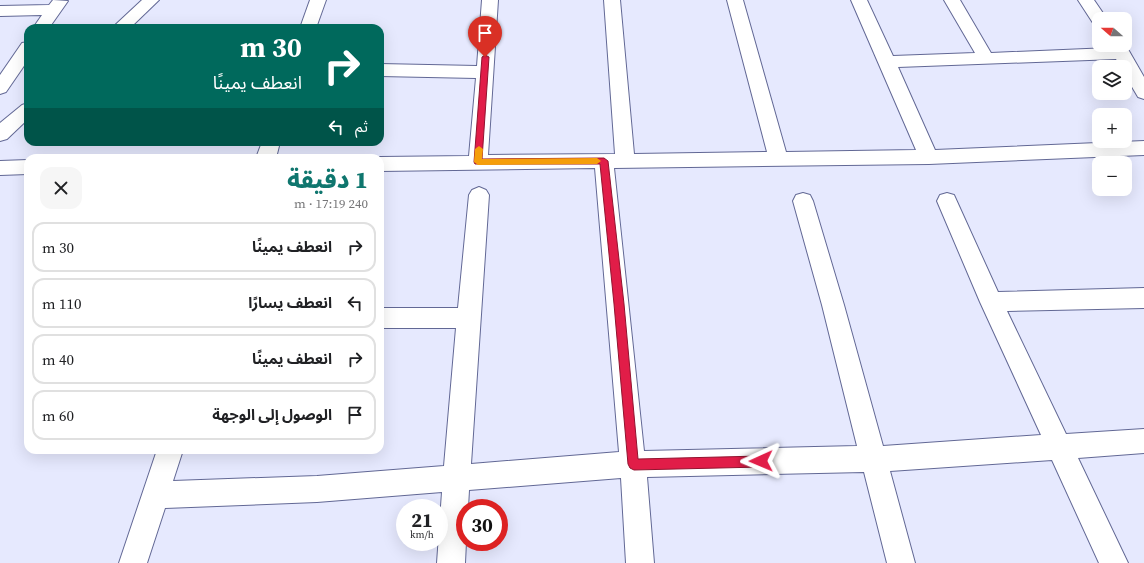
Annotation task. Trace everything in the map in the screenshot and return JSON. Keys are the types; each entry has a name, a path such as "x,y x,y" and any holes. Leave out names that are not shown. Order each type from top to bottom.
{"street":[{"path":"124,24 150,0"},
{"path":"309,24 318,0"},
{"path":"478,162 490,0"},
{"path":"612,0 614,161 619,304 634,464 640,563"},
{"path":"734,0 778,159"},
{"path":"859,0 888,62 929,157"},
{"path":"952,0 986,58"},
{"path":"1086,0 1094,12"},
{"path":"0,11 57,5"},
{"path":"44,24 57,5"},
{"path":"888,62 986,58 1092,51"},
{"path":"1122,52 1144,93"},
{"path":"2,83 24,53"},
{"path":"384,70 484,72"},
{"path":"0,134 24,113"},
{"path":"384,164 929,157 1144,148"},
{"path":"0,168 24,167"},
{"path":"451,563 462,398 470,318 479,195"},
{"path":"947,201 991,302 1114,563"},
{"path":"803,202 833,305 872,459 901,563"},
{"path":"991,302 1144,298"},
{"path":"384,318 470,318"},
{"path":"154,496 317,489 634,464 872,459 1144,441"},
{"path":"133,563 169,454"}],"slow traffic":[{"path":"479,149 478,162 597,161"}],"route":[{"path":"485,57 478,162 604,161 634,464 761,461"}]}
